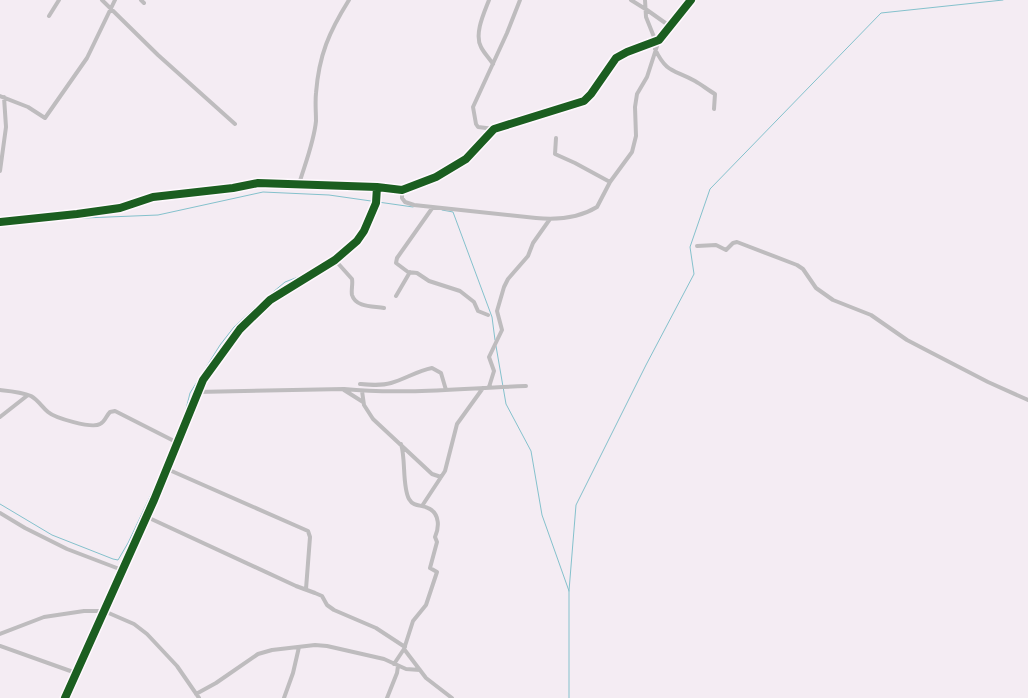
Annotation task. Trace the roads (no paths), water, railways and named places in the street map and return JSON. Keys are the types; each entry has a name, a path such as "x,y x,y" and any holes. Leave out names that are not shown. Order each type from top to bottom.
{"street":[{"path":"49,16 59,0"},
{"path":"102,0 158,55 235,124"},
{"path":"0,171 6,127 2,97 28,107 45,118 88,58 115,0"},
{"path":"299,184 308,158 316,122 316,94 324,46 349,0"},
{"path":"489,0 481,21 479,37 481,47 493,64"},
{"path":"520,0 508,34 473,109 478,126 494,129 584,100 591,94 621,54 658,41"},
{"path":"630,0 670,27"},
{"path":"645,0 646,17 658,41"},
{"path":"402,190 402,198 405,202 432,207 550,219 571,216 597,208 610,182 632,152 636,133 636,101 639,90 647,77 658,41 691,0"},
{"path":"655,49 665,66 715,94 714,109"},
{"path":"0,222 120,208 152,197 233,188 258,182 377,187 402,190 436,178 466,159 494,129"},
{"path":"556,138 554,154 575,162 610,182"},
{"path":"65,698 147,517 203,380 240,329 260,310 278,295 335,260 357,240 364,231 376,202 377,187"},
{"path":"432,207 396,260 397,264 439,286 450,287 460,291 474,302 478,311 488,315"},
{"path":"489,387 494,371 489,357 502,330 497,311 502,292 508,279 528,256 533,243 550,219"},
{"path":"697,246 716,245 726,250 733,243 737,242 790,262 803,269 816,288 834,300 871,315 907,340 988,382 1028,400"},
{"path":"335,260 352,279 352,295 356,301 362,305 384,308"},
{"path":"396,296 410,272"},
{"path":"360,384 382,385 392,383 411,374 432,368 441,373 446,390"},
{"path":"197,392 339,389 362,391 446,390 526,386"},
{"path":"422,506 447,465 457,424 483,388"},
{"path":"339,389 363,402"},
{"path":"0,390 28,395 36,400 48,413 63,419 95,426 104,422 110,412 115,411 178,443"},
{"path":"362,391 363,402 373,419 432,474 441,477"},
{"path":"0,417 28,395"},
{"path":"387,698 397,673 396,665 413,621 426,605 437,572 430,568 437,542 434,537 438,522 437,517 430,509 413,503 407,494 404,456 401,444"},
{"path":"167,469 308,532 310,537 306,589"},
{"path":"0,513 66,549 122,570"},
{"path":"147,517 296,586 322,596 327,605 334,610 376,628 404,648 430,682 452,698"},
{"path":"0,634 42,618 84,611 104,611 134,624 147,634 177,666 197,696 258,654 272,650 315,645 327,646 384,659 410,670 420,670"},
{"path":"0,646 76,673"},
{"path":"284,698 293,673 299,647"}],"waterway":[{"path":"569,591 576,505 694,274 690,247 710,189 881,13 1003,0"},
{"path":"0,225 84,218 158,215 263,192 329,195 413,207"},
{"path":"442,210 453,212 492,317 495,340"},
{"path":"0,504 52,535 118,560 155,486 185,413 190,393 220,345 234,327 285,282 314,271"},
{"path":"496,346 506,404 531,451 542,515 569,591 569,698"}]}
